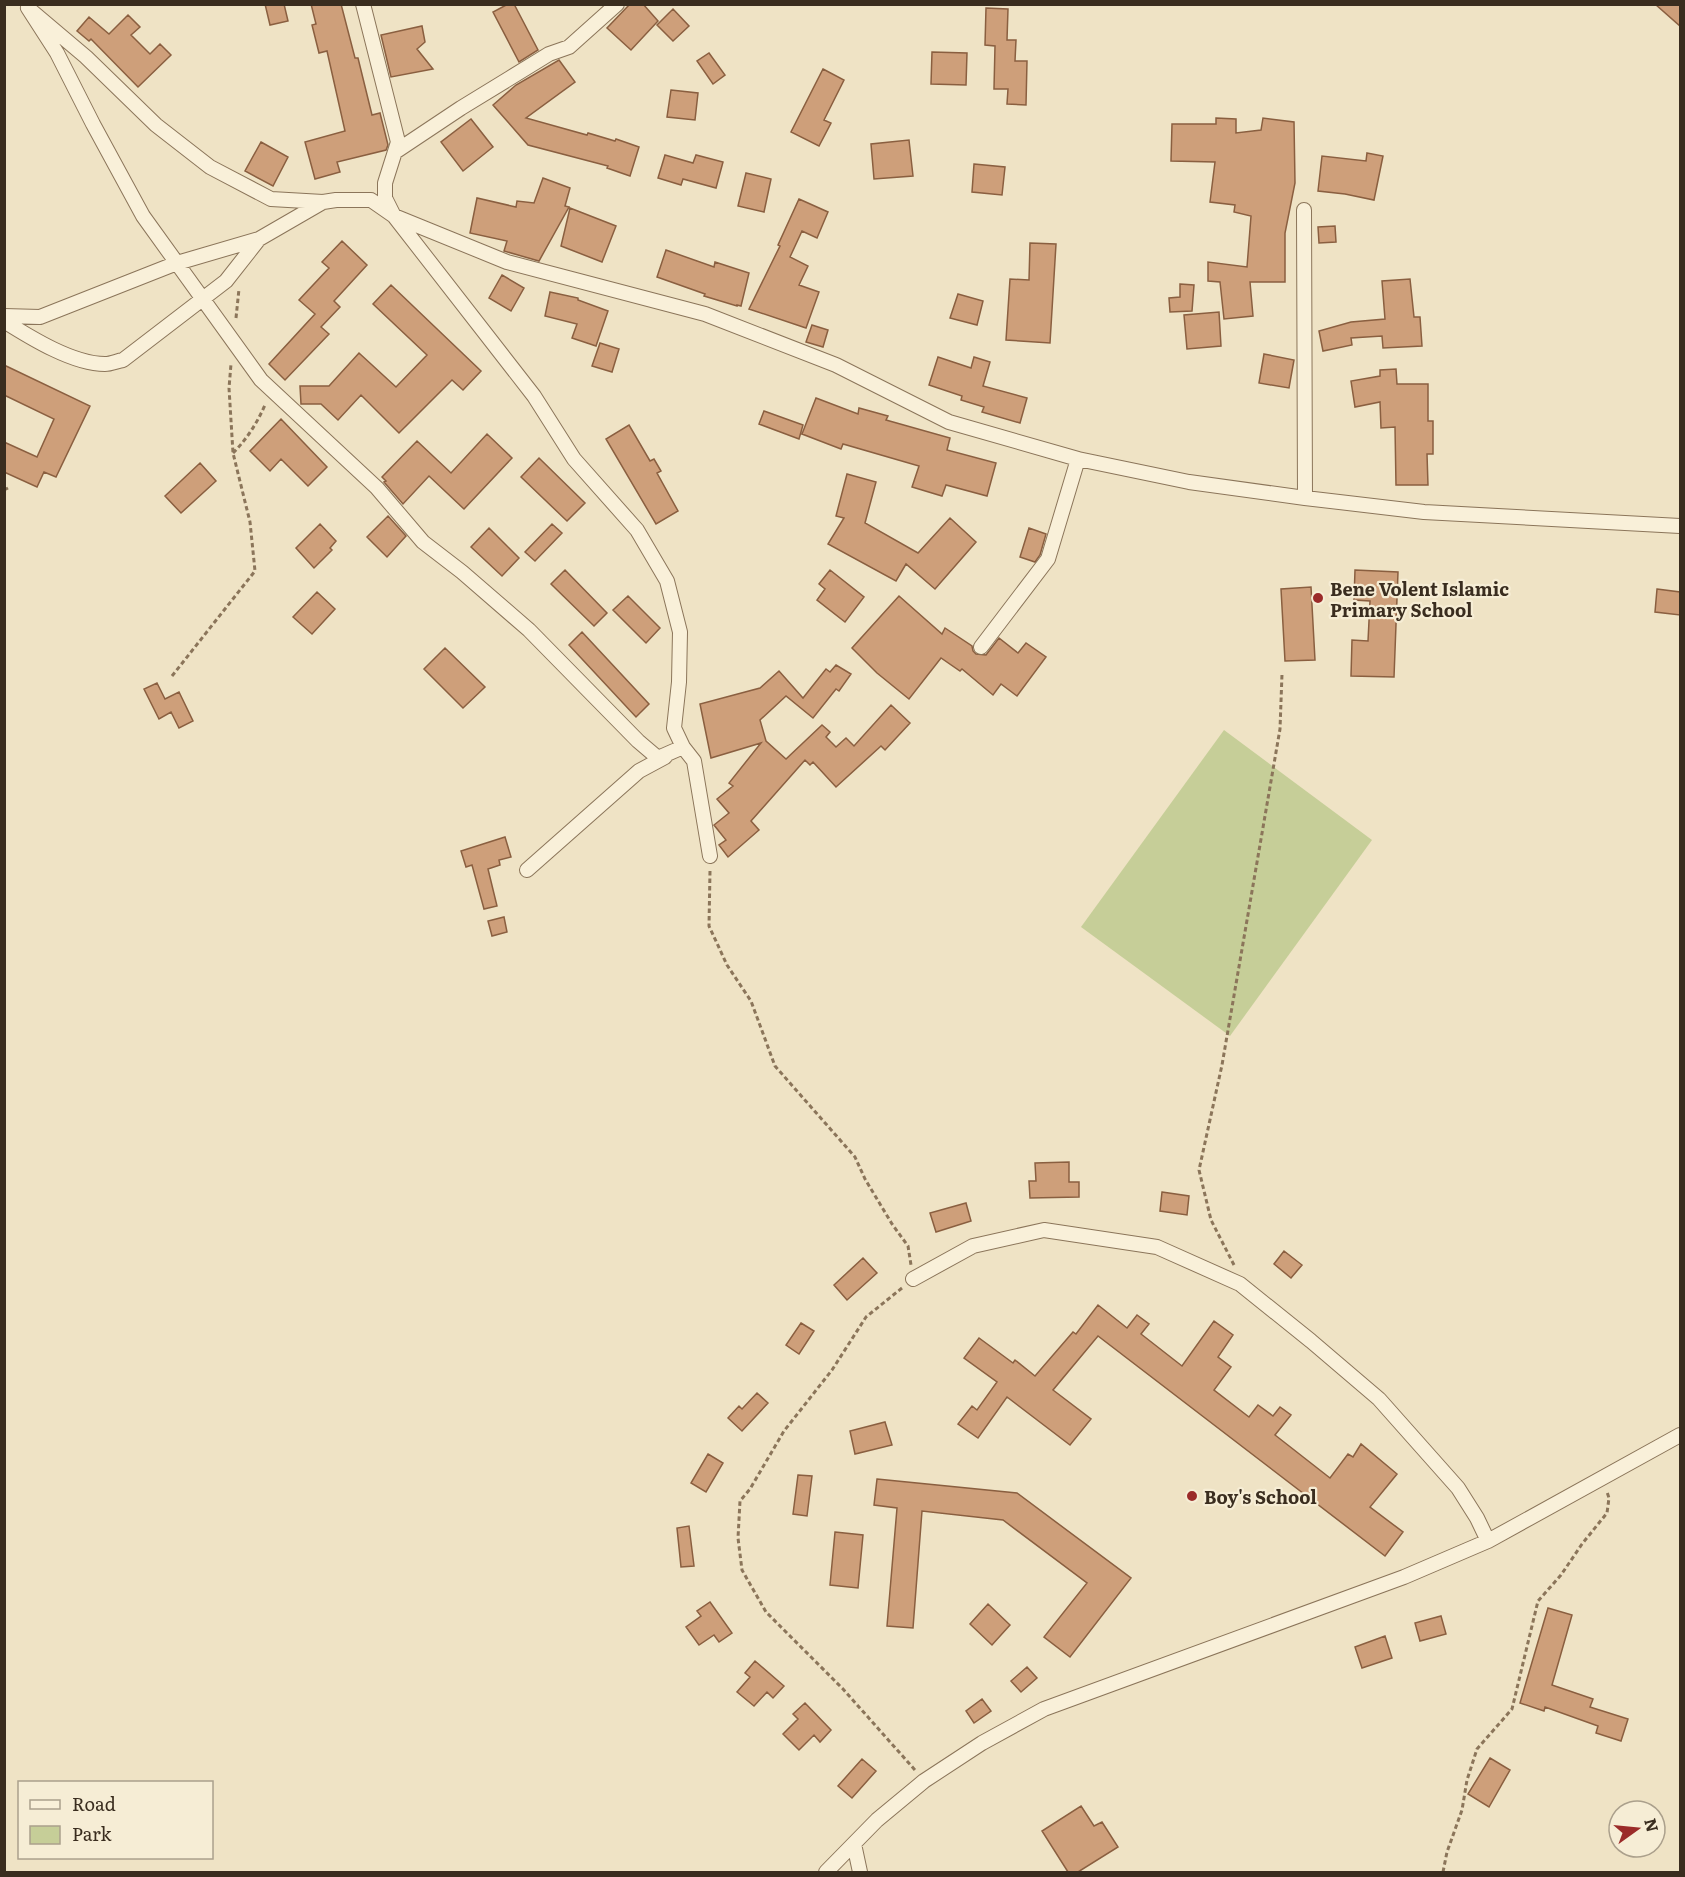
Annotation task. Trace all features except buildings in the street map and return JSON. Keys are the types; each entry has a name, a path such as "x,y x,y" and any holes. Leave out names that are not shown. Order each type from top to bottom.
{"street":[{"path":"363,4 398,142 385,183 385,198 394,216 534,396 574,459 637,530 667,581 680,632 680,682 674,728 683,747 694,761 710,856"},
{"path":"396,152 461,108 549,54 569,47 617,4"},
{"path":"30,6 156,125 210,167 271,199 323,202 371,200 394,216 507,262 705,314 836,365 949,422 1078,459 1189,482 1424,512 1680,526"},
{"path":"30,6 143,216 261,380 377,488 423,542 462,572 529,630 638,741 658,758 683,747"},
{"path":"4,316 39,317 177,262 259,239 323,202"},
{"path":"1304,210 1305,498"},
{"path":"4,321 44,345 89,363 106,364 123,360 226,281 259,239"},
{"path":"981,647 1048,559 1078,459"},
{"path":"527,870 639,771 683,747"},
{"path":"913,1279 973,1245 1044,1230 1157,1247 1240,1284 1379,1399 1458,1488 1488,1541"},
{"path":"825,1872 877,1820 924,1780 982,1743 1044,1709 1404,1576 1488,1541 1680,1435"},
{"path":"854,1844 860,1872"}],"path":[{"path":"171,676 255,571 250,522 233,453 229,388 232,340 242,261"},
{"path":"233,453 244,442 260,417 272,389"},
{"path":"1240,1284 1236,1268 1211,1220 1200,1170 1222,1065 1280,729 1282,674"},
{"path":"710,856 709,926 727,965 751,1001 774,1066 855,1157 881,1206 908,1246 913,1279 866,1317 832,1370 784,1431 750,1489 740,1501 738,1538 742,1570 766,1612 843,1689 924,1780"},
{"path":"1443,1872 1477,1749 1512,1709 1538,1600 1561,1575 1607,1513 1609,1498 1601,1480"}],"green space":[{"path":"1224,730 1372,840 1230,1036 1081,927"}],"place":[{"name":"Bene Volent Islamic Primary School","path":"1318,598"},
{"name":"Boy's School","path":"1192,1496"}]}
